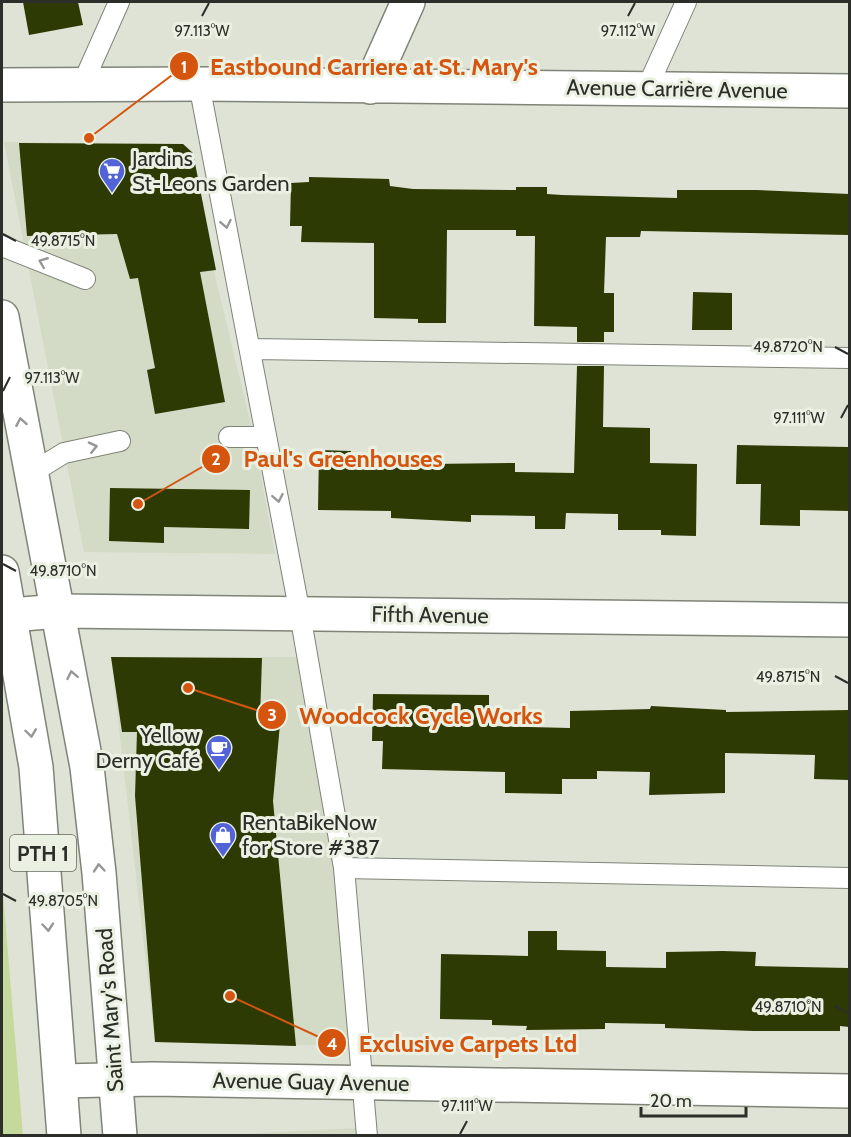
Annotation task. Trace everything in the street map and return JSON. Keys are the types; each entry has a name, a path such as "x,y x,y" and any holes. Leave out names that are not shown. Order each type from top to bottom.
{"main road":[{"path":"370,87 408,2"},
{"name":"Avenue Carrière Avenue","path":"2,85 199,84 849,92"},
{"name":"Saint Mary's Road","path":"2,317 30,474 60,610 94,819 120,1136"},
{"name":"PTH 1","path":"2,572 36,767 64,1136"},
{"name":"Fifth Avenue","path":"10,615 60,610 849,620"},
{"name":"Avenue Guay Avenue","path":"61,1082 115,1080 849,1091"}],"lane":[{"path":"82,85 119,2"},
{"path":"647,88 686,2"},
{"path":"199,84 300,614 344,868 367,1136"},
{"path":"2,246 85,279"},
{"path":"250,350 849,358"},
{"path":"229,437 266,437"},
{"path":"30,474 64,453 120,441"},
{"path":"344,868 849,878"}],"shaded area":[{"path":"4,142 183,144 254,437 275,554 84,552"},
{"path":"111,657 296,657 334,867 349,1046 155,1042"},
{"path":"356,1128 356,1135 228,1135"}],"green space":[{"path":"2,881 23,1135 2,1135"}],"building":[{"path":"23,2 78,2 83,25 29,35"},
{"name":"Jardins St-Leons Garden","path":"19,143 183,144 193,153 216,270 200,272 225,402 155,414 147,370 155,368 138,278 130,279 117,234 27,236"},
{"path":"309,177 389,179 390,186 413,189 516,190 516,187 547,187 547,194 562,195 677,198 677,190 756,190 849,194 849,235 641,231 640,237 606,237 604,293 614,293 614,332 604,332 604,342 577,342 577,327 534,326 535,236 516,236 516,230 447,230 446,323 418,323 418,319 374,318 374,243 301,242 302,226 290,226 291,183 309,182"},
{"path":"693,292 732,293 732,330 692,330"},
{"path":"577,366 604,366 603,427 650,428 650,463 697,464 696,536 661,535 661,530 618,530 618,514 566,513 565,529 535,529 535,516 471,515 471,522 391,518 391,511 318,510 319,450 351,451 350,465 515,463 515,472 574,473"},
{"path":"737,445 849,447 849,511 800,510 800,526 760,525 761,484 736,484"},
{"path":"110,488 250,490 249,529 164,527 164,543 109,541"},
{"path":"111,657 262,658 260,718 280,724 273,801 296,1046 155,1042 135,796 137,732 122,732"},
{"path":"373,694 489,695 489,726 570,728 570,711 650,709 651,706 726,710 726,712 849,710 849,780 814,779 815,755 725,753 725,793 649,795 650,772 597,771 597,779 562,779 562,794 505,793 505,772 382,769 383,741 372,741"},
{"path":"528,931 557,931 557,950 606,951 606,967 666,968 666,952 723,951 756,952 755,966 849,968 849,1027 840,1026 840,1031 754,1031 665,1028 665,1024 605,1023 605,1029 526,1030 527,1026 492,1025 492,1020 440,1019 441,954 528,956"}],"place":[{"name":"Eastbound Carriere at St. Mary's","path":"89,138"},
{"name":"Jardins St-Leons Garden","path":"112,194"},
{"name":"Paul's Greenhouses","path":"138,504"},
{"name":"Woodcock Cycle Works","path":"188,688"},
{"name":"Yellow Derny Café","path":"219,771"},
{"name":"RentaBikeNow for Store #387","path":"223,858"},
{"name":"Exclusive Carpets Ltd","path":"230,996"}]}
